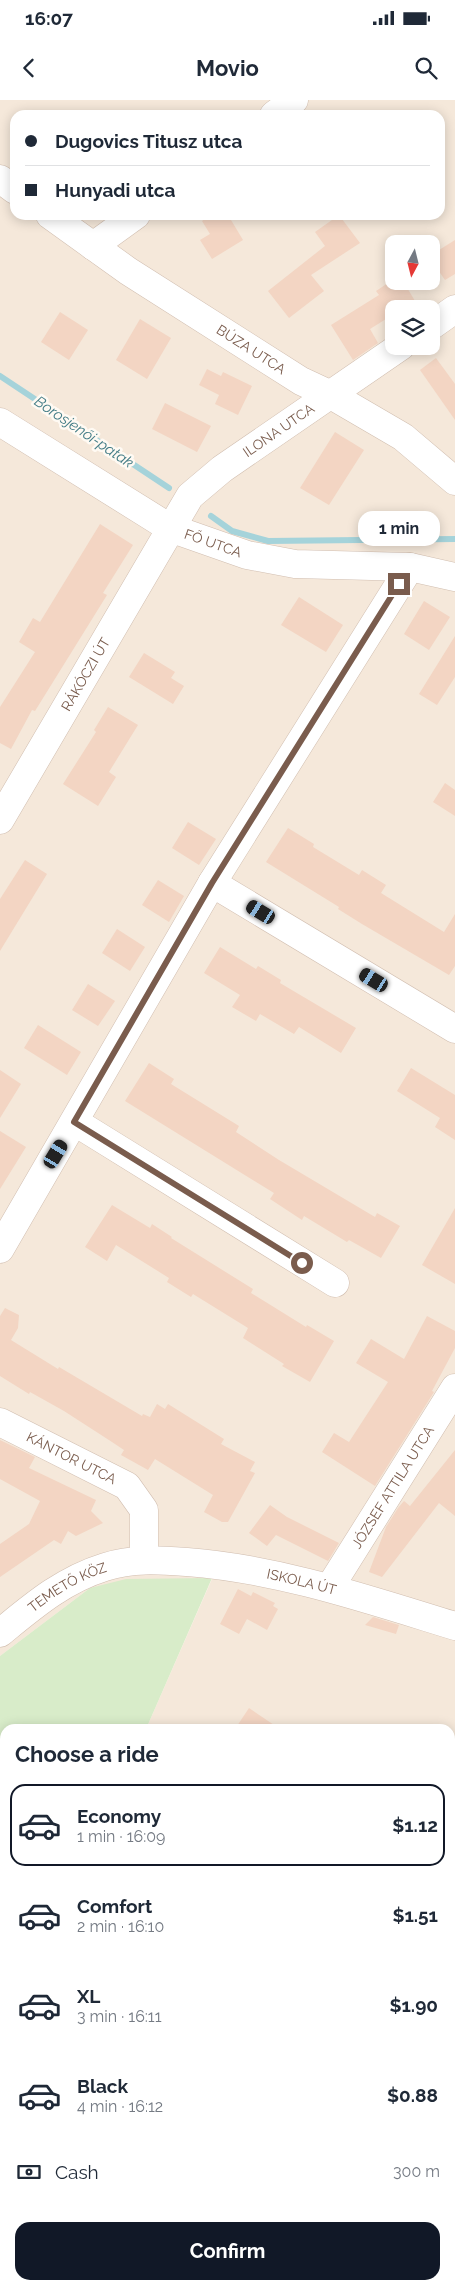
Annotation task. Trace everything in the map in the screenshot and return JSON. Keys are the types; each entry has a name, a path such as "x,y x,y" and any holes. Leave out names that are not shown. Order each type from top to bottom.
{"street":[{"path":"281,110 294,100"},
{"name":"BÚZA UTCA","path":"57,220 128,271 301,381 331,395 403,437 455,481"},
{"path":"94,246 129,220"},
{"path":"440,320 455,309"},
{"name":"ILONA UTCA","path":"170,528 190,496 222,469 389,355"},
{"name":"FŐ UTCA","path":"0,422 170,528 247,556 295,564 410,567 455,578"},
{"name":"RÁKÓCZI ÚT","path":"0,820 170,528"},
{"path":"0,1248 212,883 410,567"},
{"path":"212,883 455,1029"},
{"path":"74,1122 335,1283"},
{"name":"JÓZSEF ATTILA UTCA","path":"330,1587 455,1388"},
{"name":"KÁNTOR UTCA","path":"0,1422 126,1486 144,1510 144,1559"},
{"name":"ISKOLA ÚT","path":"144,1559 226,1565 330,1587 455,1626"},
{"name":"TEMETŐ KÖZ","path":"0,1633 44,1597 74,1578 106,1566 144,1559"}],"shaded area":[{"path":"0,100 455,100 455,1724 148,1724 212,1579 90,1588 0,1656"}],"green space":[{"path":"212,1578 148,1724 0,1724 0,1656 90,1588 126,1579"}],"building":[{"path":"231,220 243,240 212,259 200,240 210,234 202,221"},
{"path":"332,220 343,220 360,243 311,275 324,291 289,318 268,291 325,246 315,232"},
{"path":"455,240 455,274 445,280 440,273 440,249"},
{"path":"385,285 385,290 408,290 414,300 385,300 385,320 370,329 378,343 353,360 331,325 379,295 376,291"},
{"path":"60,312 88,330 69,360 41,342"},
{"path":"140,319 171,338 147,379 116,360"},
{"path":"436,358 455,384 455,420 420,370"},
{"path":"207,369 221,376 223,372 252,386 238,415 215,404 219,395 199,385"},
{"path":"165,403 211,426 197,452 152,429"},
{"path":"335,432 364,450 329,505 300,488"},
{"path":"100,524 133,545 103,593 107,595 35,711 32,710 11,749 0,743 0,707 35,652 19,642 33,618 40,622"},
{"path":"299,597 343,625 326,652 281,625"},
{"path":"424,601 450,617 429,650 404,634"},
{"path":"455,636 455,677 437,705 419,694"},
{"path":"144,653 175,672 171,678 184,686 173,704 129,677"},
{"path":"108,707 138,725 109,772 116,777 98,806 63,784 96,732 94,730"},
{"path":"445,783 455,790 455,816 433,802"},
{"path":"188,822 216,839 199,865 172,848"},
{"path":"288,828 314,844 313,847 359,875 362,870 386,885 381,893 444,932 455,914 455,966 449,975 362,924 338,909 339,907 266,862"},
{"path":"25,860 47,874 0,951 0,899"},
{"path":"158,880 184,896 169,922 142,905"},
{"path":"117,929 145,947 130,971 102,953"},
{"path":"220,947 256,969 258,966 281,980 280,983 356,1028 341,1053 299,1027 294,1034 260,1014 256,1021 232,1007 240,995 204,973"},
{"path":"88,984 115,1001 98,1026 72,1010"},
{"path":"38,1025 81,1052 67,1075 24,1048"},
{"path":"149,1063 174,1079 171,1084 239,1126 236,1132 279,1160 375,1217 377,1213 400,1226 381,1258 349,1240 347,1242 304,1216 302,1220 270,1199 274,1193 125,1101"},
{"path":"411,1068 455,1095 455,1140 435,1127 440,1118 397,1091"},
{"path":"0,1070 21,1084 0,1118"},
{"path":"0,1131 26,1147 0,1189"},
{"path":"112,1205 150,1228 152,1224 253,1289 251,1293 306,1327 307,1325 334,1341 310,1382 282,1366 284,1364 243,1338 248,1328 193,1294 191,1297 167,1282 169,1278 116,1245 107,1261 85,1247"},
{"path":"455,1208 455,1284 422,1265"},
{"path":"5,1308 19,1315 18,1328 11,1340 58,1369 59,1367 142,1416 143,1414 150,1417 157,1404 165,1409 168,1404 224,1439 221,1444 255,1462 250,1471 255,1473 228,1522 222,1522 204,1512 213,1495 155,1459 148,1470 121,1455 124,1450 112,1442 64,1411 30,1392 29,1394 0,1376 0,1316"},
{"path":"427,1316 455,1331 455,1348 432,1391 434,1392 375,1486 322,1452 334,1433 349,1442 388,1382 356,1363 371,1339 404,1359"},
{"path":"0,1440 35,1457 29,1468 96,1500 91,1511 103,1523 76,1536 68,1531 61,1544 54,1540 0,1577 0,1544 29,1524 40,1501 0,1479"},
{"path":"455,1450 455,1516 439,1503 382,1577 369,1572 386,1527 398,1508 404,1501 410,1506"},
{"path":"270,1505 287,1517 339,1543 328,1561 276,1535 267,1546 249,1533"},
{"path":"238,1589 251,1596 253,1592 275,1603 273,1606 278,1609 267,1630 247,1619 239,1634 220,1624"},
{"path":"373,1617 399,1625 396,1634 365,1625"},
{"path":"249,1708 273,1724 238,1724"}],"waterway":[{"name":"Borosjenői-patak","path":"0,376 169,488"},
{"name":"Borosjenői-patak","path":"211,516 232,531 268,541 455,539"}],"route":[{"path":"302,1263 74,1122 212,883 399,584"}]}
